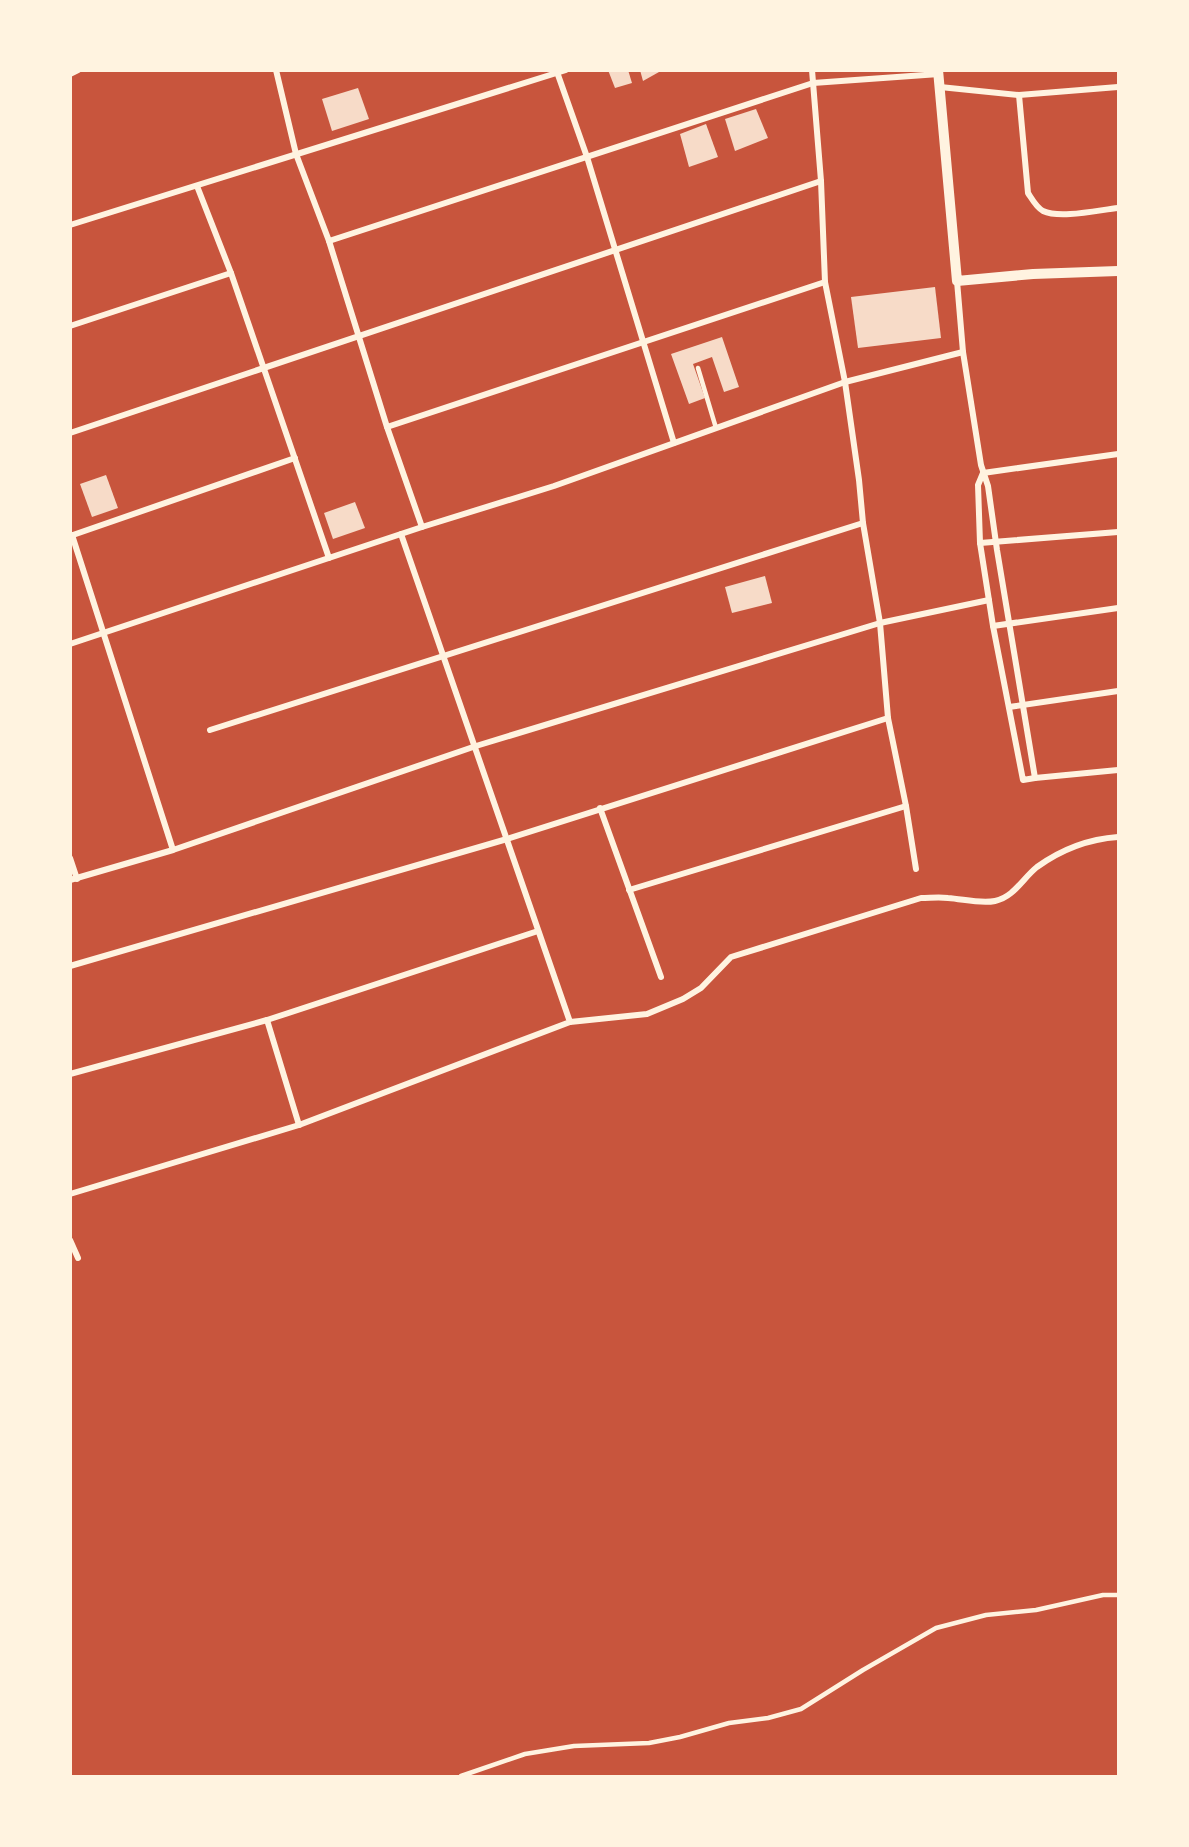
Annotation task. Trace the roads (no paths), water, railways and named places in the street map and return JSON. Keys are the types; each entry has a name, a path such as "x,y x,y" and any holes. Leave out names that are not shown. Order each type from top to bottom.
{"street":[{"path":"70,74 78,70"},
{"path":"276,70 297,154 329,241 387,427 422,527"},
{"path":"70,225 566,70"},
{"path":"812,70 821,181 825,282 845,382 863,523 880,623 888,718 916,869"},
{"path":"557,72 587,158 674,443"},
{"path":"329,241 813,83 938,72 963,352 983,473 988,486 1035,778"},
{"path":"940,87 1019,95 1119,87"},
{"path":"1019,95 1028,193 1035,205 1042,211 1062,214 1119,208"},
{"path":"70,433 821,181"},
{"path":"197,186 231,273 329,558"},
{"path":"957,281 1033,274 1119,271"},
{"path":"70,326 231,273"},
{"path":"387,427 825,282"},
{"path":"70,644 422,527 554,486 845,382 963,352"},
{"path":"983,473 1119,454"},
{"path":"173,850 71,536 295,458"},
{"path":"983,473 978,485 980,543 993,626 1023,780 1119,770"},
{"path":"210,730 863,523"},
{"path":"980,543 1119,532"},
{"path":"402,534 570,1022"},
{"path":"70,858 74,880 173,850 476,746 880,623 989,600"},
{"path":"993,626 1119,608"},
{"path":"1009,707 1119,691"},
{"path":"70,966 507,839 888,718"},
{"path":"629,890 906,806"},
{"path":"600,808 661,976"},
{"path":"70,1194 299,1125 570,1022 646,1014 683,999 701,988 731,957 921,898 945,897 981,902 995,901 1009,895 1039,866 1070,847 1099,838 1119,837"},
{"path":"70,1074 267,1020 538,931"},
{"path":"267,1020 299,1125"},
{"path":"70,1240 78,1258"}],"lane":[{"path":"698,369 716,428"},
{"path":"461,1776 525,1754 574,1746 649,1743 729,1723 768,1718 801,1709 862,1670 936,1628 986,1615 1036,1610 1103,1595 1119,1595"}]}
